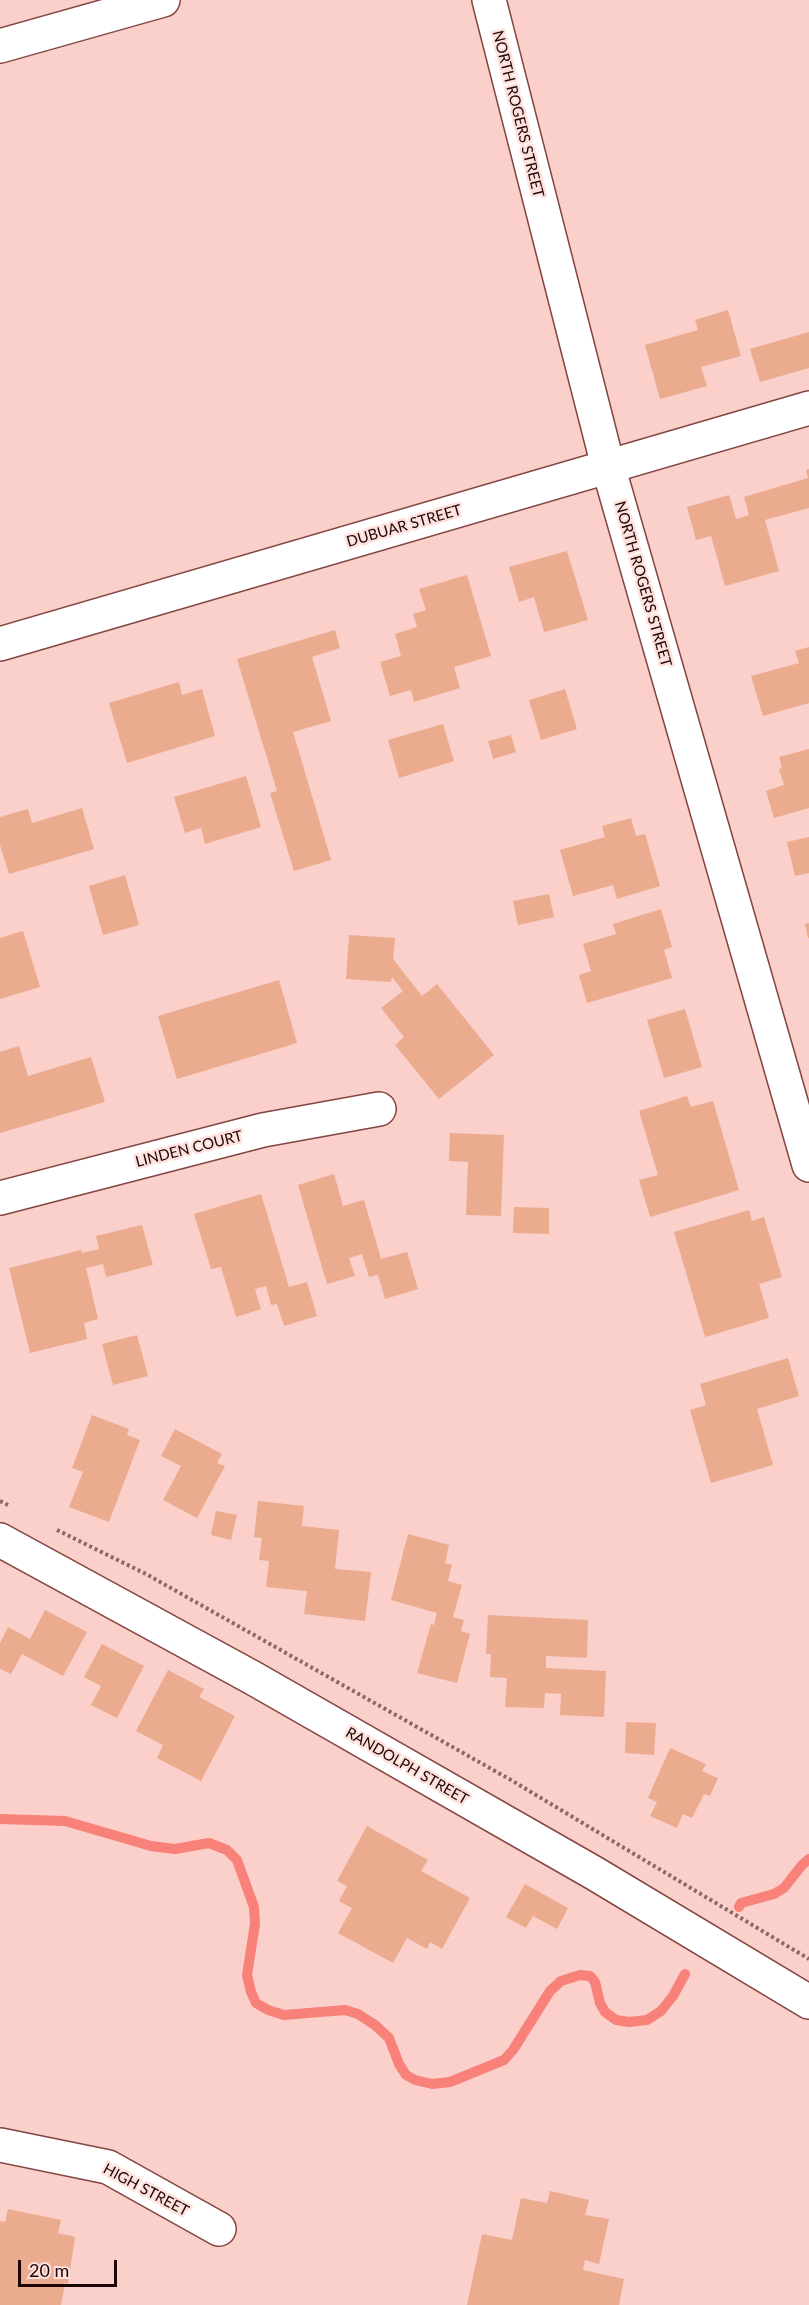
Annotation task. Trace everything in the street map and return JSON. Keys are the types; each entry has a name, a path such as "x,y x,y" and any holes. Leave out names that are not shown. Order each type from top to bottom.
{"street":[{"path":"0,46 163,0"},
{"name":"NORTH ROGERS STREET","path":"489,0 608,466 809,1165"},
{"name":"DUBUAR STREET","path":"0,644 809,408"},
{"name":"LINDEN COURT","path":"0,1198 263,1130 379,1109"},
{"name":"RANDOLPH STREET","path":"0,1540 253,1678 553,1849 809,2002"},
{"name":"HIGH STREET","path":"0,2145 108,2167 219,2229"}],"path":[{"path":"0,1501 10,1507"},
{"path":"52,1527 146,1574 512,1780 809,1959"}],"building":[{"path":"728,310 741,356 701,367 707,386 660,399 645,345 698,330 695,320"},
{"path":"809,332 809,368 760,382 750,349"},
{"path":"809,469 809,508 765,520 779,571 725,586 711,536 696,540 687,507 729,495 736,519 749,515 744,497 808,478 806,470"},
{"path":"567,551 588,620 544,632 534,597 519,602 509,567"},
{"path":"467,575 491,656 454,667 460,688 414,702 411,690 390,696 380,662 401,656 395,634 417,627 413,614 426,610 419,589"},
{"path":"335,630 340,648 312,657 331,721 293,732 331,860 294,871 270,793 277,791 237,659"},
{"path":"809,647 809,703 763,716 751,676 799,663 795,651"},
{"path":"179,682 182,695 202,689 215,736 127,763 109,703"},
{"path":"565,689 577,729 541,740 529,700"},
{"path":"443,724 454,761 399,778 388,740"},
{"path":"511,735 516,752 493,759 488,741"},
{"path":"809,749 809,808 774,818 766,791 784,785 779,769 782,768 779,757"},
{"path":"246,776 261,827 205,844 201,828 185,833 174,797"},
{"path":"82,808 94,849 9,874 0,845 0,817 28,809 32,823"},
{"path":"631,818 636,836 645,834 660,886 617,899 613,885 573,896 560,850 605,837 602,826"},
{"path":"809,837 809,873 795,876 787,842"},
{"path":"125,875 139,925 103,935 89,886"},
{"path":"549,894 554,917 518,925 513,901"},
{"path":"661,909 672,947 664,950 672,978 587,1003 579,975 591,971 583,944 616,934 613,924"},
{"path":"809,923 809,938 808,938 805,924"},
{"path":"23,931 40,987 0,999 0,938"},
{"path":"349,935 395,938 393,959 422,996 437,984 494,1055 439,1099 395,1045 404,1037 381,1008 403,991 392,977 391,982 346,979"},
{"path":"279,980 297,1043 177,1079 158,1016"},
{"path":"685,1009 702,1067 664,1078 647,1020"},
{"path":"19,1046 28,1076 91,1057 105,1102 0,1133 0,1052"},
{"path":"687,1096 691,1107 713,1101 739,1190 650,1217 639,1180 658,1175 639,1111"},
{"path":"450,1133 504,1135 501,1216 466,1215 468,1162 449,1161"},
{"path":"334,1174 343,1206 364,1200 381,1259 407,1252 418,1289 385,1299 378,1275 369,1277 362,1254 349,1258 355,1276 327,1284 298,1185"},
{"path":"261,1194 289,1287 307,1282 317,1316 284,1326 277,1304 271,1305 266,1286 255,1289 261,1309 236,1317 221,1267 211,1269 194,1214"},
{"path":"514,1207 549,1208 549,1234 513,1233"},
{"path":"749,1210 752,1221 764,1217 782,1277 759,1284 769,1318 705,1337 674,1232"},
{"path":"142,1225 153,1265 106,1277 103,1264 86,1268 98,1319 84,1323 87,1339 30,1353 9,1268 81,1250 82,1253 99,1249 96,1236"},
{"path":"137,1335 148,1376 113,1385 102,1344"},
{"path":"788,1358 799,1396 757,1409 773,1465 711,1483 690,1410 706,1405 700,1384"},
{"path":"92,1415 129,1429 127,1435 140,1440 109,1522 69,1507 83,1472 72,1468"},
{"path":"175,1429 222,1454 217,1463 225,1466 197,1518 163,1500 181,1466 161,1456"},
{"path":"258,1501 304,1506 302,1526 339,1530 335,1569 371,1572 365,1621 304,1614 307,1591 266,1587 269,1561 259,1560 262,1538 254,1537"},
{"path":"216,1511 237,1515 231,1540 211,1535"},
{"path":"408,1534 449,1545 445,1563 452,1565 448,1581 462,1585 453,1617 464,1620 461,1631 470,1634 457,1683 417,1673 431,1624 434,1625 437,1613 391,1600"},
{"path":"45,1610 87,1632 63,1676 22,1654 11,1674 0,1669 0,1643 8,1627 30,1639"},
{"path":"488,1615 588,1620 587,1658 546,1656 546,1668 606,1671 604,1717 560,1715 561,1694 545,1693 544,1708 505,1707 507,1678 490,1677 491,1654 486,1654"},
{"path":"102,1644 144,1666 117,1718 91,1705 101,1686 84,1677"},
{"path":"168,1670 204,1689 199,1697 235,1716 201,1781 157,1758 163,1745 136,1731"},
{"path":"626,1722 656,1723 654,1755 625,1753"},
{"path":"670,1748 706,1764 702,1771 718,1778 710,1796 704,1794 692,1818 683,1814 677,1828 650,1816 657,1802 648,1798"},
{"path":"367,1826 428,1860 421,1871 470,1898 442,1949 430,1942 427,1949 407,1938 393,1963 338,1933 352,1908 339,1901 347,1886 337,1881"},
{"path":"525,1884 568,1908 557,1929 533,1916 526,1928 506,1917"},
{"path":"550,2191 589,2200 585,2215 609,2219 599,2264 585,2260 583,2270 624,2279 619,2305 467,2305 482,2234 512,2240 521,2198 547,2203"},
{"path":"8,2209 61,2220 58,2233 75,2237 68,2284 65,2283 61,2305 0,2305 0,2221 5,2222"}],"waterway":[{"path":"0,1819 65,1821 151,1846 175,1849 209,1843 227,1850 237,1860 254,1907 255,1924 247,1975 256,2003 284,2015 345,2010 358,2014 389,2038 406,2075 432,2084 450,2082 504,2060 513,2050 550,1991 561,1981 580,1975 590,1976 595,1982 600,2003 605,2012 616,2020 629,2022 647,2020 661,2011 673,1996 685,1974"},
{"path":"739,1907 741,1903 774,1894 784,1888 809,1859"}]}
